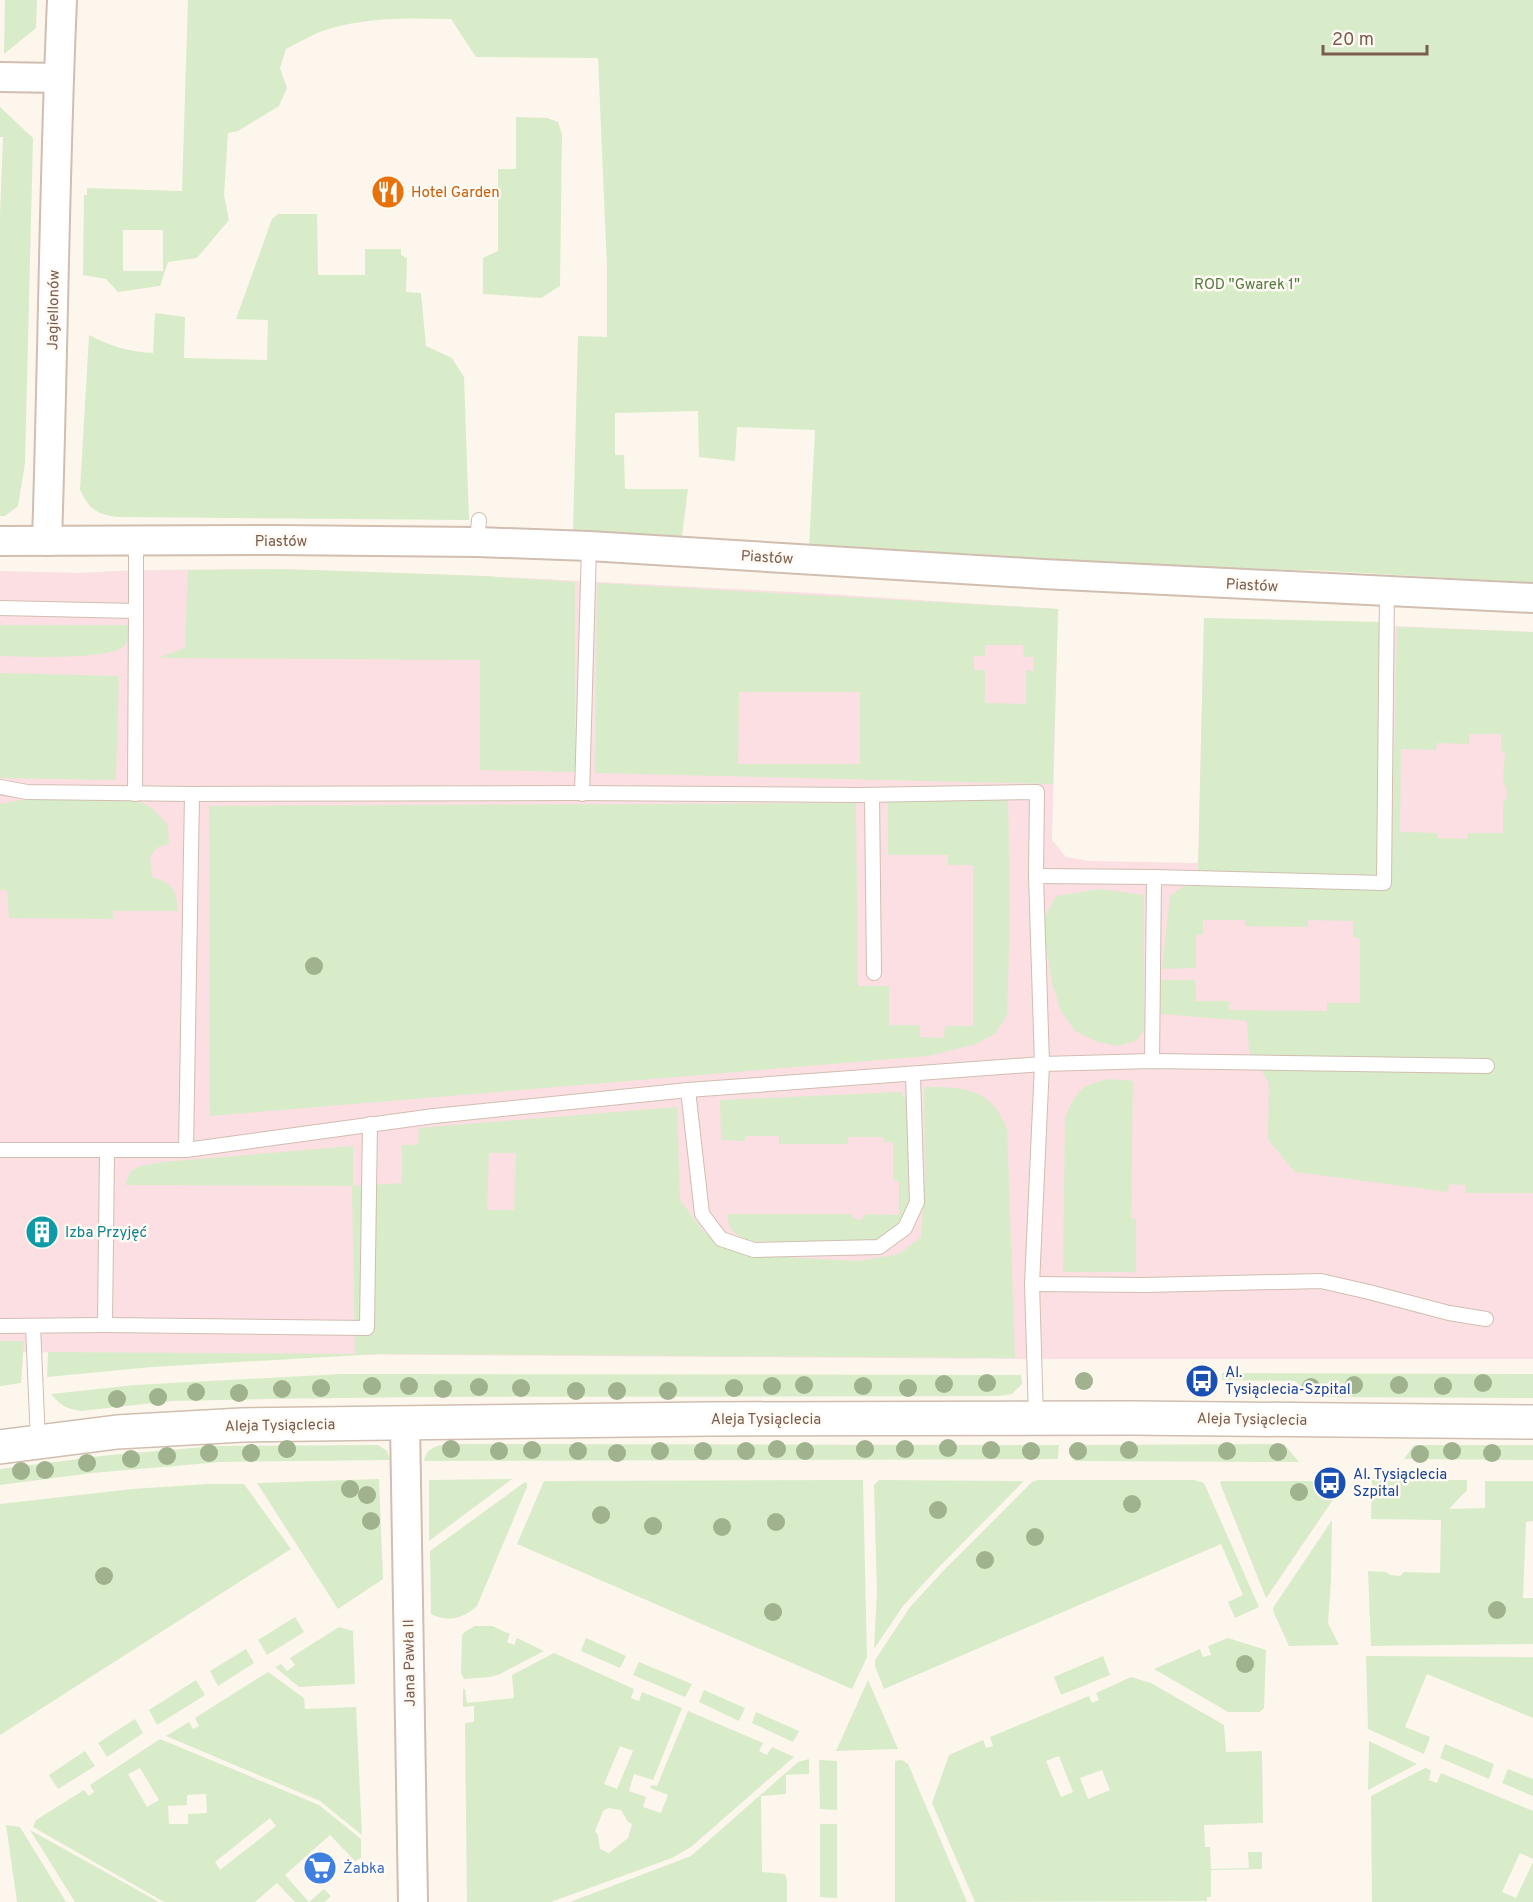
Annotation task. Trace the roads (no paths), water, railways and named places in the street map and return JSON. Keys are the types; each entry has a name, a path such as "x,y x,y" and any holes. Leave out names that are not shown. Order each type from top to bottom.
{"street":[{"name":"Jagiellonów","path":"47,541 62,0"},
{"path":"0,77 59,78"},
{"name":"Piastów","path":"0,541 136,541 478,531 589,546 1043,574 1533,598"},
{"name":"Aleja Tysiąclecia","path":"0,1447 117,1432 242,1425 709,1419 1036,1418 1533,1422"},
{"name":"Jana Pawła II","path":"405,1423 413,1902"}],"lane":[{"path":"135,794 136,541"},
{"path":"582,794 589,546"},
{"path":"1036,876 1384,883 1387,591"},
{"path":"0,608 136,611"},
{"path":"0,787 27,792 135,794 872,795 1036,792 1036,876 1042,1064 1032,1284 1036,1418"},
{"path":"186,1150 192,794"},
{"path":"872,795 874,973"},
{"path":"1152,1061 1154,877"},
{"path":"0,1150 186,1150 445,1115 688,1090 1042,1064 1152,1061 1487,1066"},
{"path":"688,1090 702,1214 721,1239 754,1250 879,1247 905,1228 917,1202 913,1075"},
{"path":"0,1326 367,1328 370,1124"},
{"path":"105,1325 106,1151"},
{"path":"1032,1284 1145,1285 1321,1281 1449,1313 1486,1319"},
{"path":"33,1326 38,1441"}],"place":[{"name":"Hotel Garden","path":"388,192"},
{"name":"Izba Przyjęć","path":"42,1232"},
{"name":"Al. Tysiąclecia-Szpital","path":"1202,1381"},
{"name":"Al. Tysiąclecia Szpital","path":"1330,1483"},
{"name":"Żabka","path":"320,1868"}],"park label":[{"name":"ROD \"Gwarek 1\"","path":"1247,284"}]}
